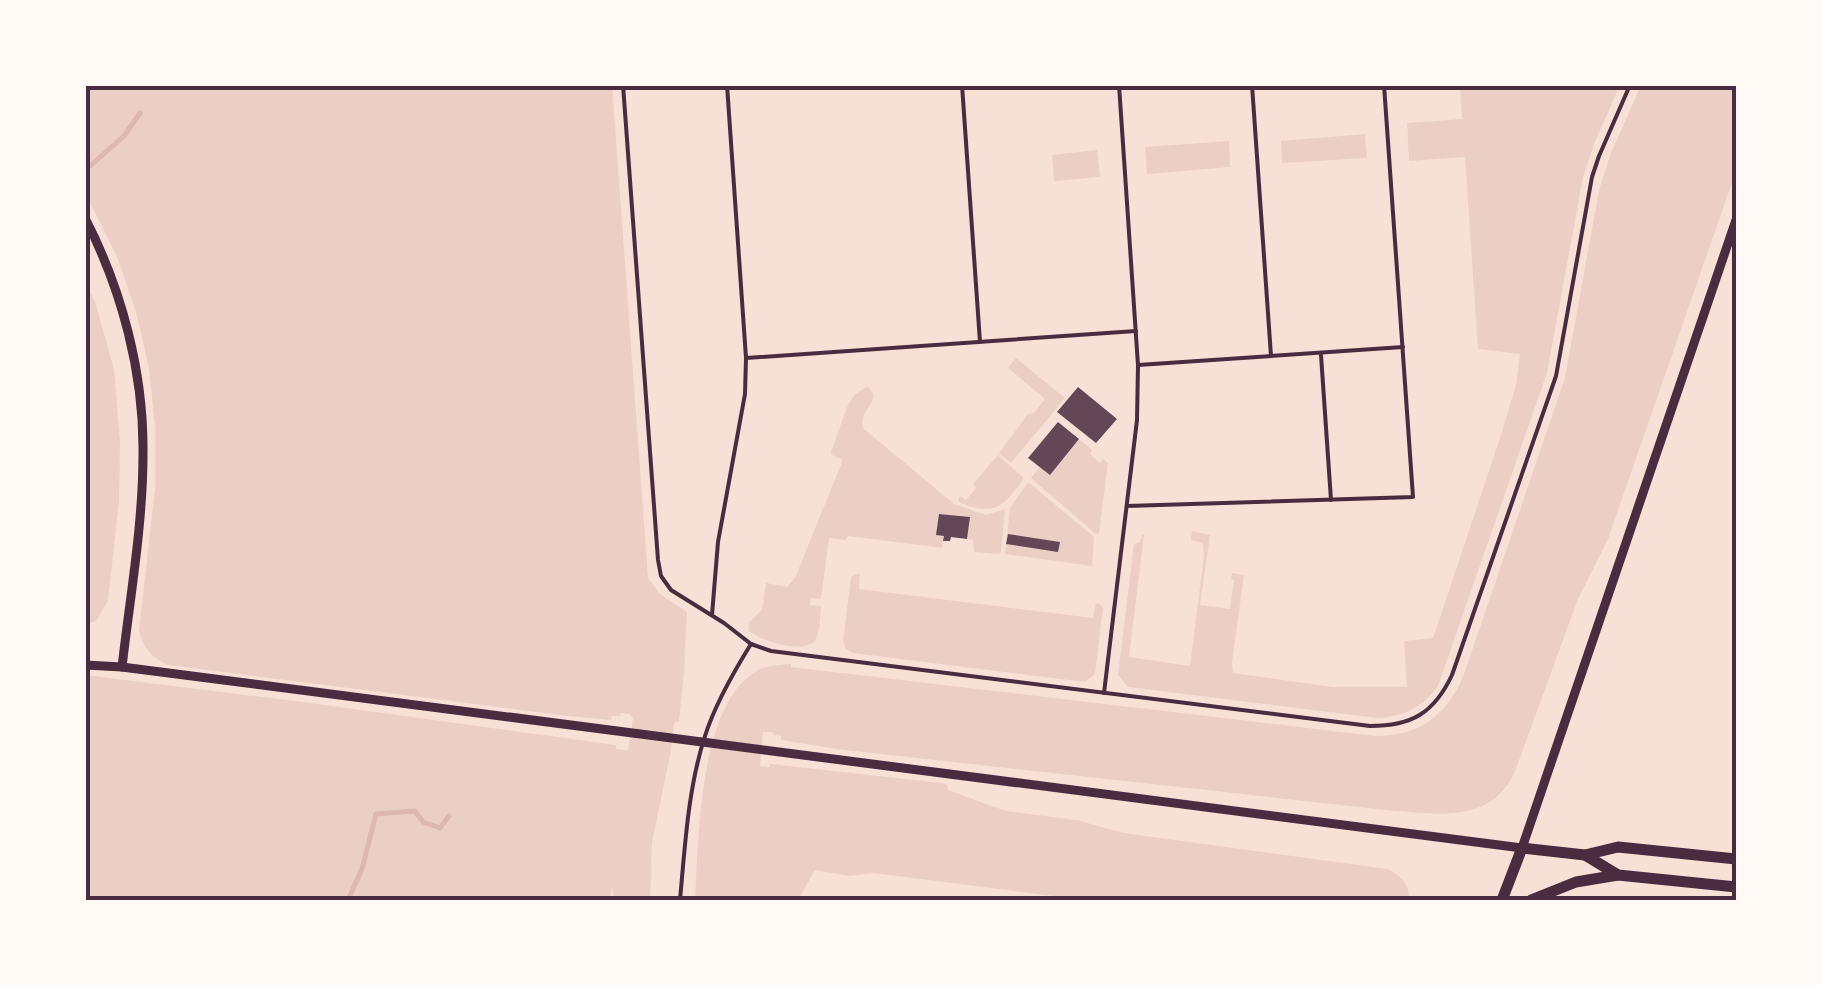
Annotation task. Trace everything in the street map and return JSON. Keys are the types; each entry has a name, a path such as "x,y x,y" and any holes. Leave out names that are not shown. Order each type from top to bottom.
{"main road":[{"path":"1502,900 1522,848 1585,855 1618,847 1736,860"},
{"path":"1585,855 1618,875"},
{"path":"1532,900 1560,886 1618,875 1736,887"}],"street":[{"path":"85,218 109,269 124,316 142,423 139,530 122,668"},
{"path":"85,665 1522,848 1736,220"}],"lane":[{"path":"624,85 658,560 661,576 671,590 712,614 751,644 772,652 1370,726 1391,726 1429,710 1452,675 1556,376 1592,177 1630,85"},
{"path":"712,614 718,542 745,394 746,358 727,85"},
{"path":"962,85 980,342"},
{"path":"1104,693 1137,420 1138,366 1119,85"},
{"path":"1252,85 1271,356"},
{"path":"1127,506 1413,497 1384,85"},
{"path":"746,358 1136,331"},
{"path":"1138,366 1402,347"},
{"path":"1320,353 1330,500"},
{"path":"680,900 698,760 714,714 751,644"}],"shaded area":[{"path":"85,85 612,85 648,578 660,594 687,612 679,721 674,723 652,843 650,900 614,900 612,886 610,900 85,900 85,675 616,745 616,749 628,750 633,718 621,713 611,720 568,716 168,665 149,652 139,631 155,488 149,368 118,259 85,192"},
{"path":"1460,85 1620,85 1583,177 1547,373 1438,686 1411,710 1377,718 1128,687 1118,675 1134,544 1140,542 1142,535 1129,657 1190,666 1204,556 1203,543 1191,540 1192,531 1210,535 1200,605 1230,609 1232,573 1244,575 1233,673 1333,687 1407,687 1404,641 1433,638 1501,435 1516,385 1520,354 1478,349 1465,157 1409,161 1407,123 1462,119"},
{"path":"1641,85 1736,85 1736,171 1608,539 1578,599 1514,774 1491,801 1446,814 1395,811 836,749 781,740 773,732 763,732 760,766 941,783 948,790 1006,811 1076,820 1124,833 1388,869 1404,881 1409,900 1084,900 874,873 850,876 815,870 798,900 695,900 701,808 713,740 724,710 740,685 768,667 791,664 1375,736 1405,732 1429,722 1448,703 1463,677 1565,378 1599,190"},
{"path":"1365,134 1367,158 1282,163 1281,141"},
{"path":"1229,141 1230,167 1147,174 1145,147"},
{"path":"1097,150 1100,177 1054,181 1052,155"},
{"path":"85,282 95,302 114,369 120,441 119,501 108,601 96,621 85,625"},
{"path":"1016,358 1065,398 1011,463 999,453 1028,414 1034,413 1045,399 1008,368"},
{"path":"868,386 874,395 862,420 864,429 954,504 986,515 1005,509 1001,552 974,552 973,540 967,539 969,517 940,514 936,535 944,536 942,548 848,536 846,540 829,538 821,599 811,598 810,605 821,606 816,639 794,647 763,639 749,631 749,622 762,610 766,583 787,587 795,578 842,462 831,451 845,413 854,396"},
{"path":"1079,439 1100,463 1103,459 1108,463 1096,534 1031,478 1040,467 1050,474"},
{"path":"998,455 1024,478 1017,488 998,506 982,509 960,503 960,496 966,500 976,488 973,484"},
{"path":"1028,482 1094,537 1092,566 1005,554 1006,543 1059,551 1059,542 1008,534 1006,541 1010,508"},
{"path":"860,574 859,589 1093,618 1096,603 1100,604 1103,608 1095,674 1085,682 853,653 843,641 851,577"}],"building":[{"path":"1078,387 1117,419 1096,443 1057,412"},
{"path":"1058,422 1079,439 1050,475 1028,458"},
{"path":"939,514 970,517 967,539 951,537 950,541 943,541 944,536 936,535"},
{"path":"1008,534 1060,542 1058,552 1006,544"}],"waterway":[{"path":"90,166 124,136 140,113"},
{"path":"348,900 362,869 376,814 415,811 423,822 440,828 449,816"}]}
